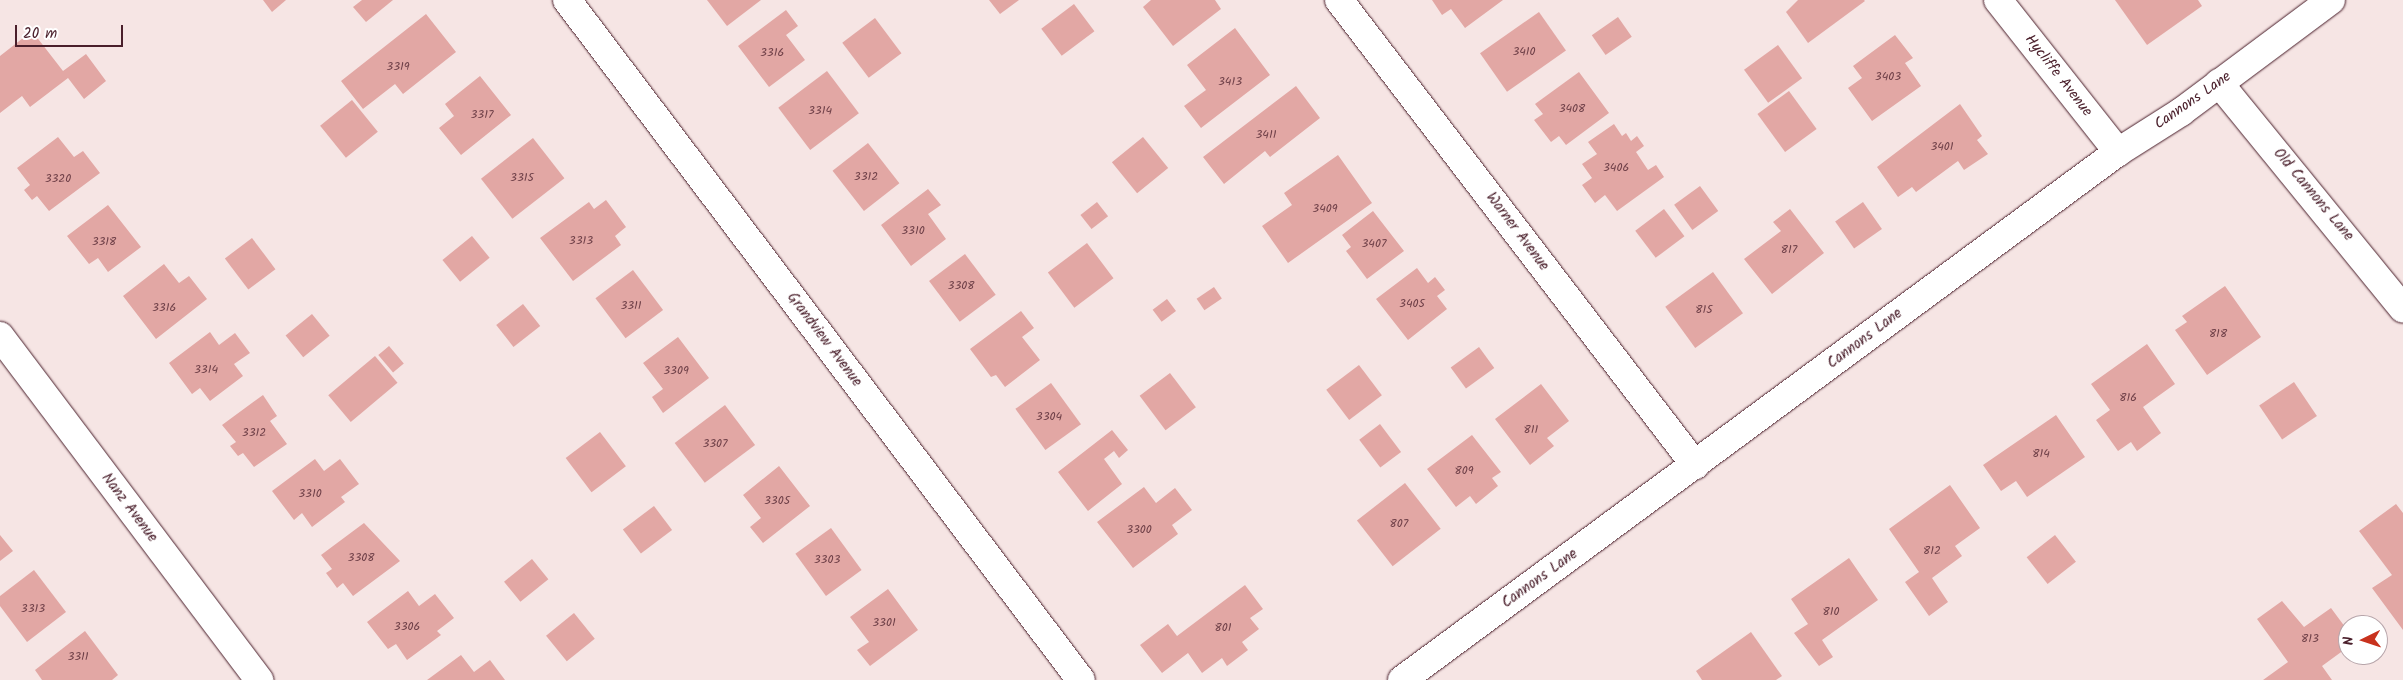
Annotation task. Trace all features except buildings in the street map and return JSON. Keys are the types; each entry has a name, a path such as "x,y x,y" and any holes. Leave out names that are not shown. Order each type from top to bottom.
{"street":[{"name":"Grandview Avenue","path":"567,0 1081,680"},
{"name":"Warner Avenue","path":"1339,0 1695,465"},
{"name":"Hycliffe Avenue","path":"1998,0 2118,152"},
{"name":"Cannons Lane","path":"1402,680 2118,152 2219,84 2331,0"},
{"name":"Old Cannons Lane","path":"2219,84 2403,309"},
{"name":"Nanz Avenue","path":"0,336 259,680"}]}
